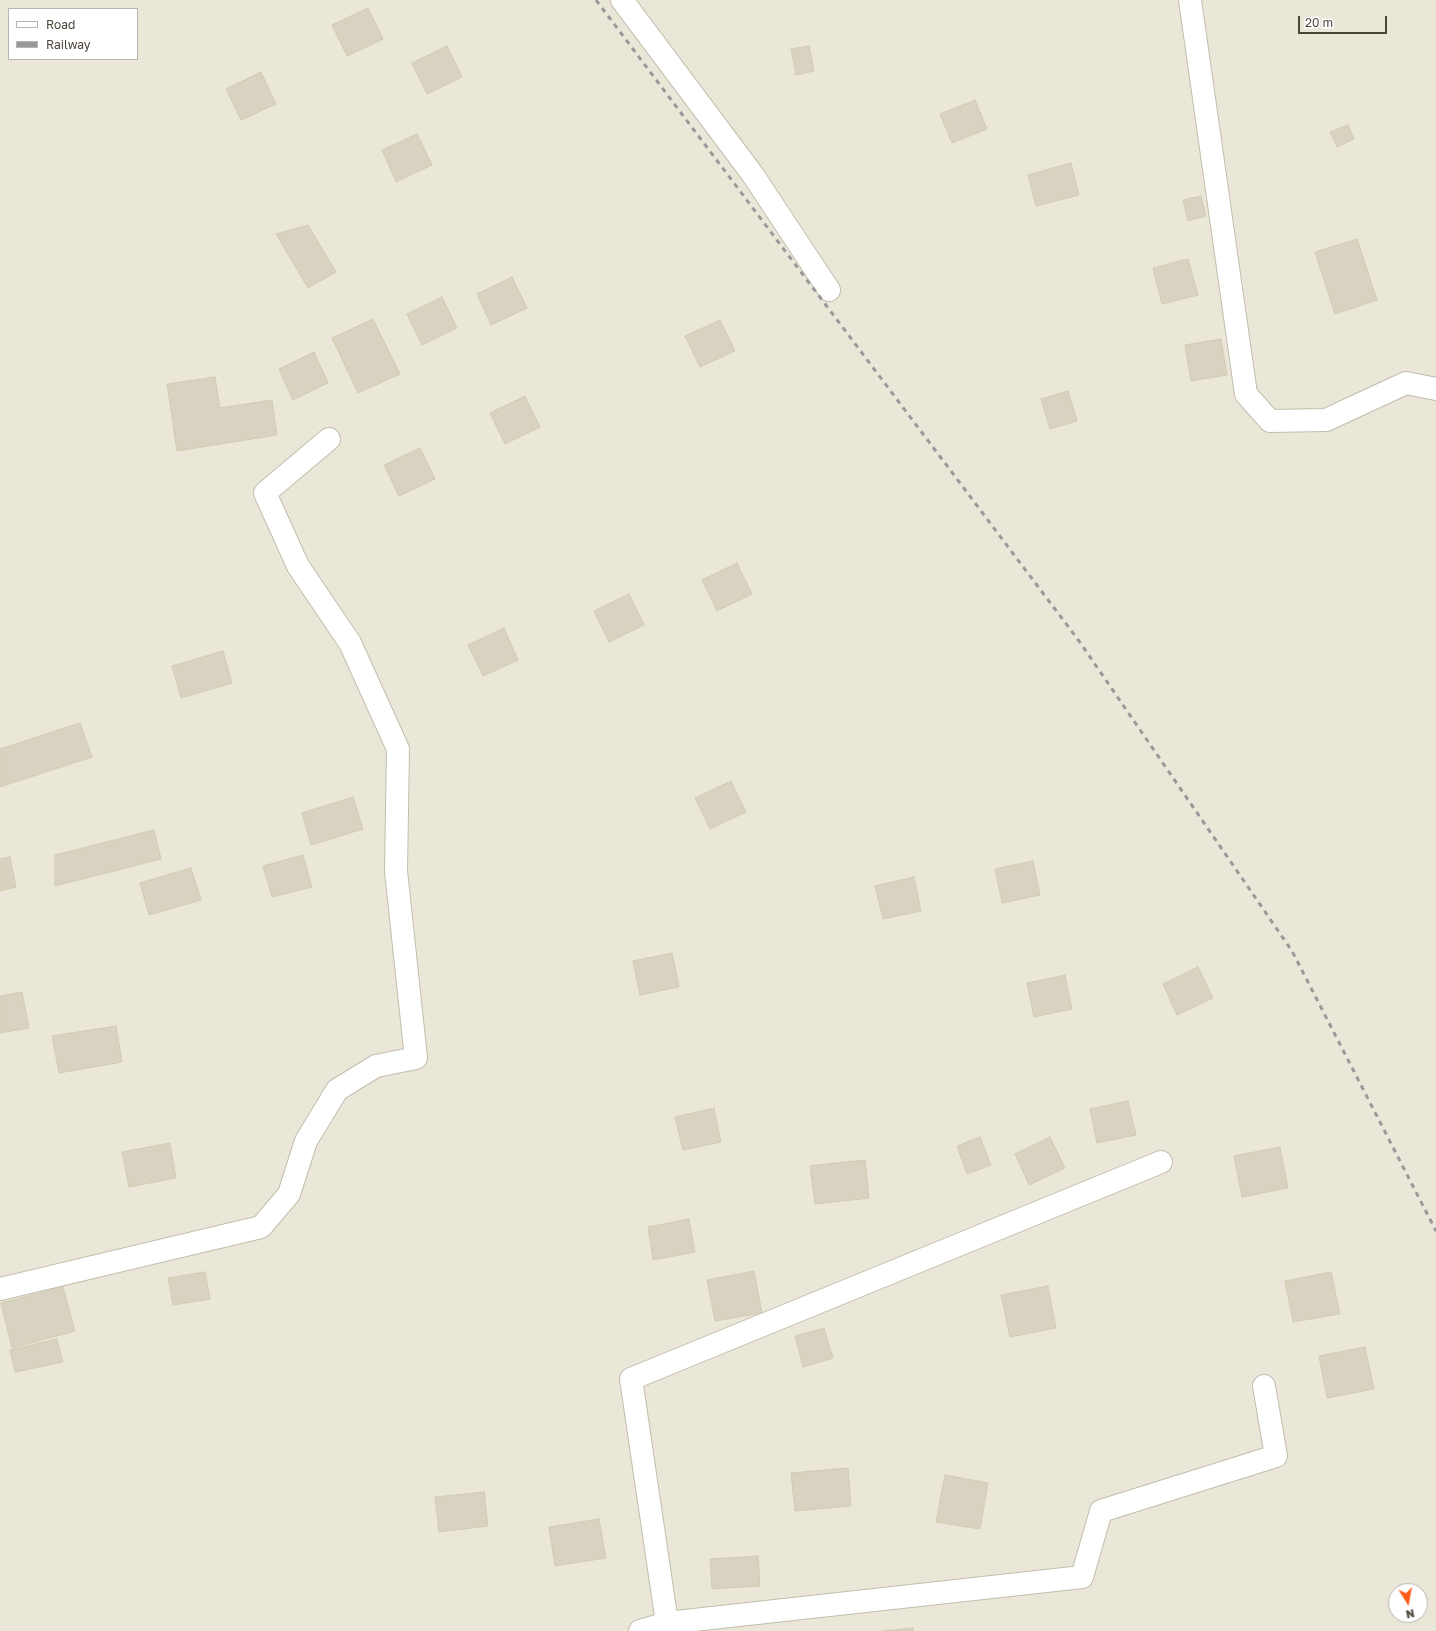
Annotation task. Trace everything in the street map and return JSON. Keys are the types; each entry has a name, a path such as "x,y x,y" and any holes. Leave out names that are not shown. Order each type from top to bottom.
{"street":[{"path":"622,0 754,175 830,290"},
{"path":"1190,0 1246,394 1270,421 1326,420 1406,383 1436,389"},
{"path":"0,1289 261,1227 290,1194 306,1141 337,1090 376,1066 416,1058 396,871 398,749 350,643 298,566 265,493 330,439"},
{"path":"667,1623 631,1379 1161,1162"},
{"path":"640,1631 667,1623 1082,1577 1101,1511 1276,1456 1264,1386"}],"shaded area":[{"path":"0,0 1436,0 1436,1631 0,1631"}],"building":[{"path":"368,8 383,39 347,56 332,25"},
{"path":"447,46 462,77 427,94 412,63"},
{"path":"809,46 814,71 796,75 791,49"},
{"path":"261,72 276,104 241,120 226,89"},
{"path":"975,100 987,129 952,143 940,114"},
{"path":"1348,125 1354,139 1337,147 1330,132"},
{"path":"417,134 432,165 396,182 382,150"},
{"path":"1071,163 1079,195 1036,206 1028,175"},
{"path":"1201,196 1206,216 1188,221 1183,200"},
{"path":"308,225 336,272 308,288 276,234"},
{"path":"1357,239 1377,300 1335,314 1315,252"},
{"path":"1188,259 1198,295 1162,304 1153,268"},
{"path":"512,277 527,308 491,325 477,294"},
{"path":"442,297 457,328 422,345 407,314"},
{"path":"373,319 400,374 358,393 332,338"},
{"path":"720,320 735,351 700,367 685,336"},
{"path":"1221,339 1227,375 1191,381 1185,345"},
{"path":"314,352 328,383 293,400 279,369"},
{"path":"215,377 220,408 272,400 277,435 177,451 167,384"},
{"path":"1068,391 1077,421 1050,429 1041,399"},
{"path":"525,396 540,427 505,444 490,413"},
{"path":"420,448 435,479 399,496 384,465"},
{"path":"737,563 752,594 717,611 702,580"},
{"path":"629,594 644,625 609,642 594,611"},
{"path":"504,628 518,660 483,676 468,645"},
{"path":"223,651 232,683 181,698 172,666"},
{"path":"80,723 92,757 0,787 0,749"},
{"path":"731,781 746,812 710,829 695,798"},
{"path":"353,797 363,829 311,845 302,813"},
{"path":"154,830 161,859 55,886 55,855"},
{"path":"303,855 312,887 272,897 263,866"},
{"path":"10,857 16,887 0,891 0,859"},
{"path":"1033,861 1040,895 1002,903 995,869"},
{"path":"191,868 201,900 149,915 140,883"},
{"path":"914,877 921,911 883,919 875,886"},
{"path":"672,953 679,987 640,995 633,961"},
{"path":"1198,967 1213,998 1177,1015 1163,984"},
{"path":"1065,975 1072,1009 1034,1017 1027,983"},
{"path":"22,992 29,1028 0,1033 0,996"},
{"path":"116,1026 122,1062 59,1073 52,1036"},
{"path":"1128,1101 1136,1135 1097,1143 1090,1109"},
{"path":"714,1108 721,1142 683,1150 675,1117"},
{"path":"980,1137 991,1165 967,1174 957,1146"},
{"path":"1050,1137 1065,1168 1029,1185 1015,1154"},
{"path":"170,1143 176,1178 129,1187 122,1152"},
{"path":"1280,1147 1288,1188 1242,1197 1234,1156"},
{"path":"865,1160 869,1198 815,1204 810,1166"},
{"path":"689,1219 695,1252 653,1260 648,1227"},
{"path":"754,1271 762,1313 715,1321 707,1280"},
{"path":"205,1272 210,1299 173,1305 168,1278"},
{"path":"1331,1272 1340,1314 1293,1322 1285,1281"},
{"path":"1048,1286 1056,1328 1010,1337 1001,1295"},
{"path":"63,1287 75,1331 12,1348 1,1303"},
{"path":"824,1328 833,1358 803,1367 795,1336"},
{"path":"57,1339 63,1362 15,1372 10,1350"},
{"path":"1365,1347 1374,1389 1327,1398 1319,1356"},
{"path":"848,1468 851,1506 795,1511 791,1473"},
{"path":"945,1475 988,1483 980,1529 936,1522"},
{"path":"484,1492 488,1526 439,1532 435,1497"},
{"path":"599,1519 606,1558 555,1566 549,1527"},
{"path":"758,1556 760,1586 712,1589 710,1559"},
{"path":"913,1628 913,1631 882,1631"}],"railway":[{"path":"596,0 1079,641 1292,951 1436,1231"}]}
